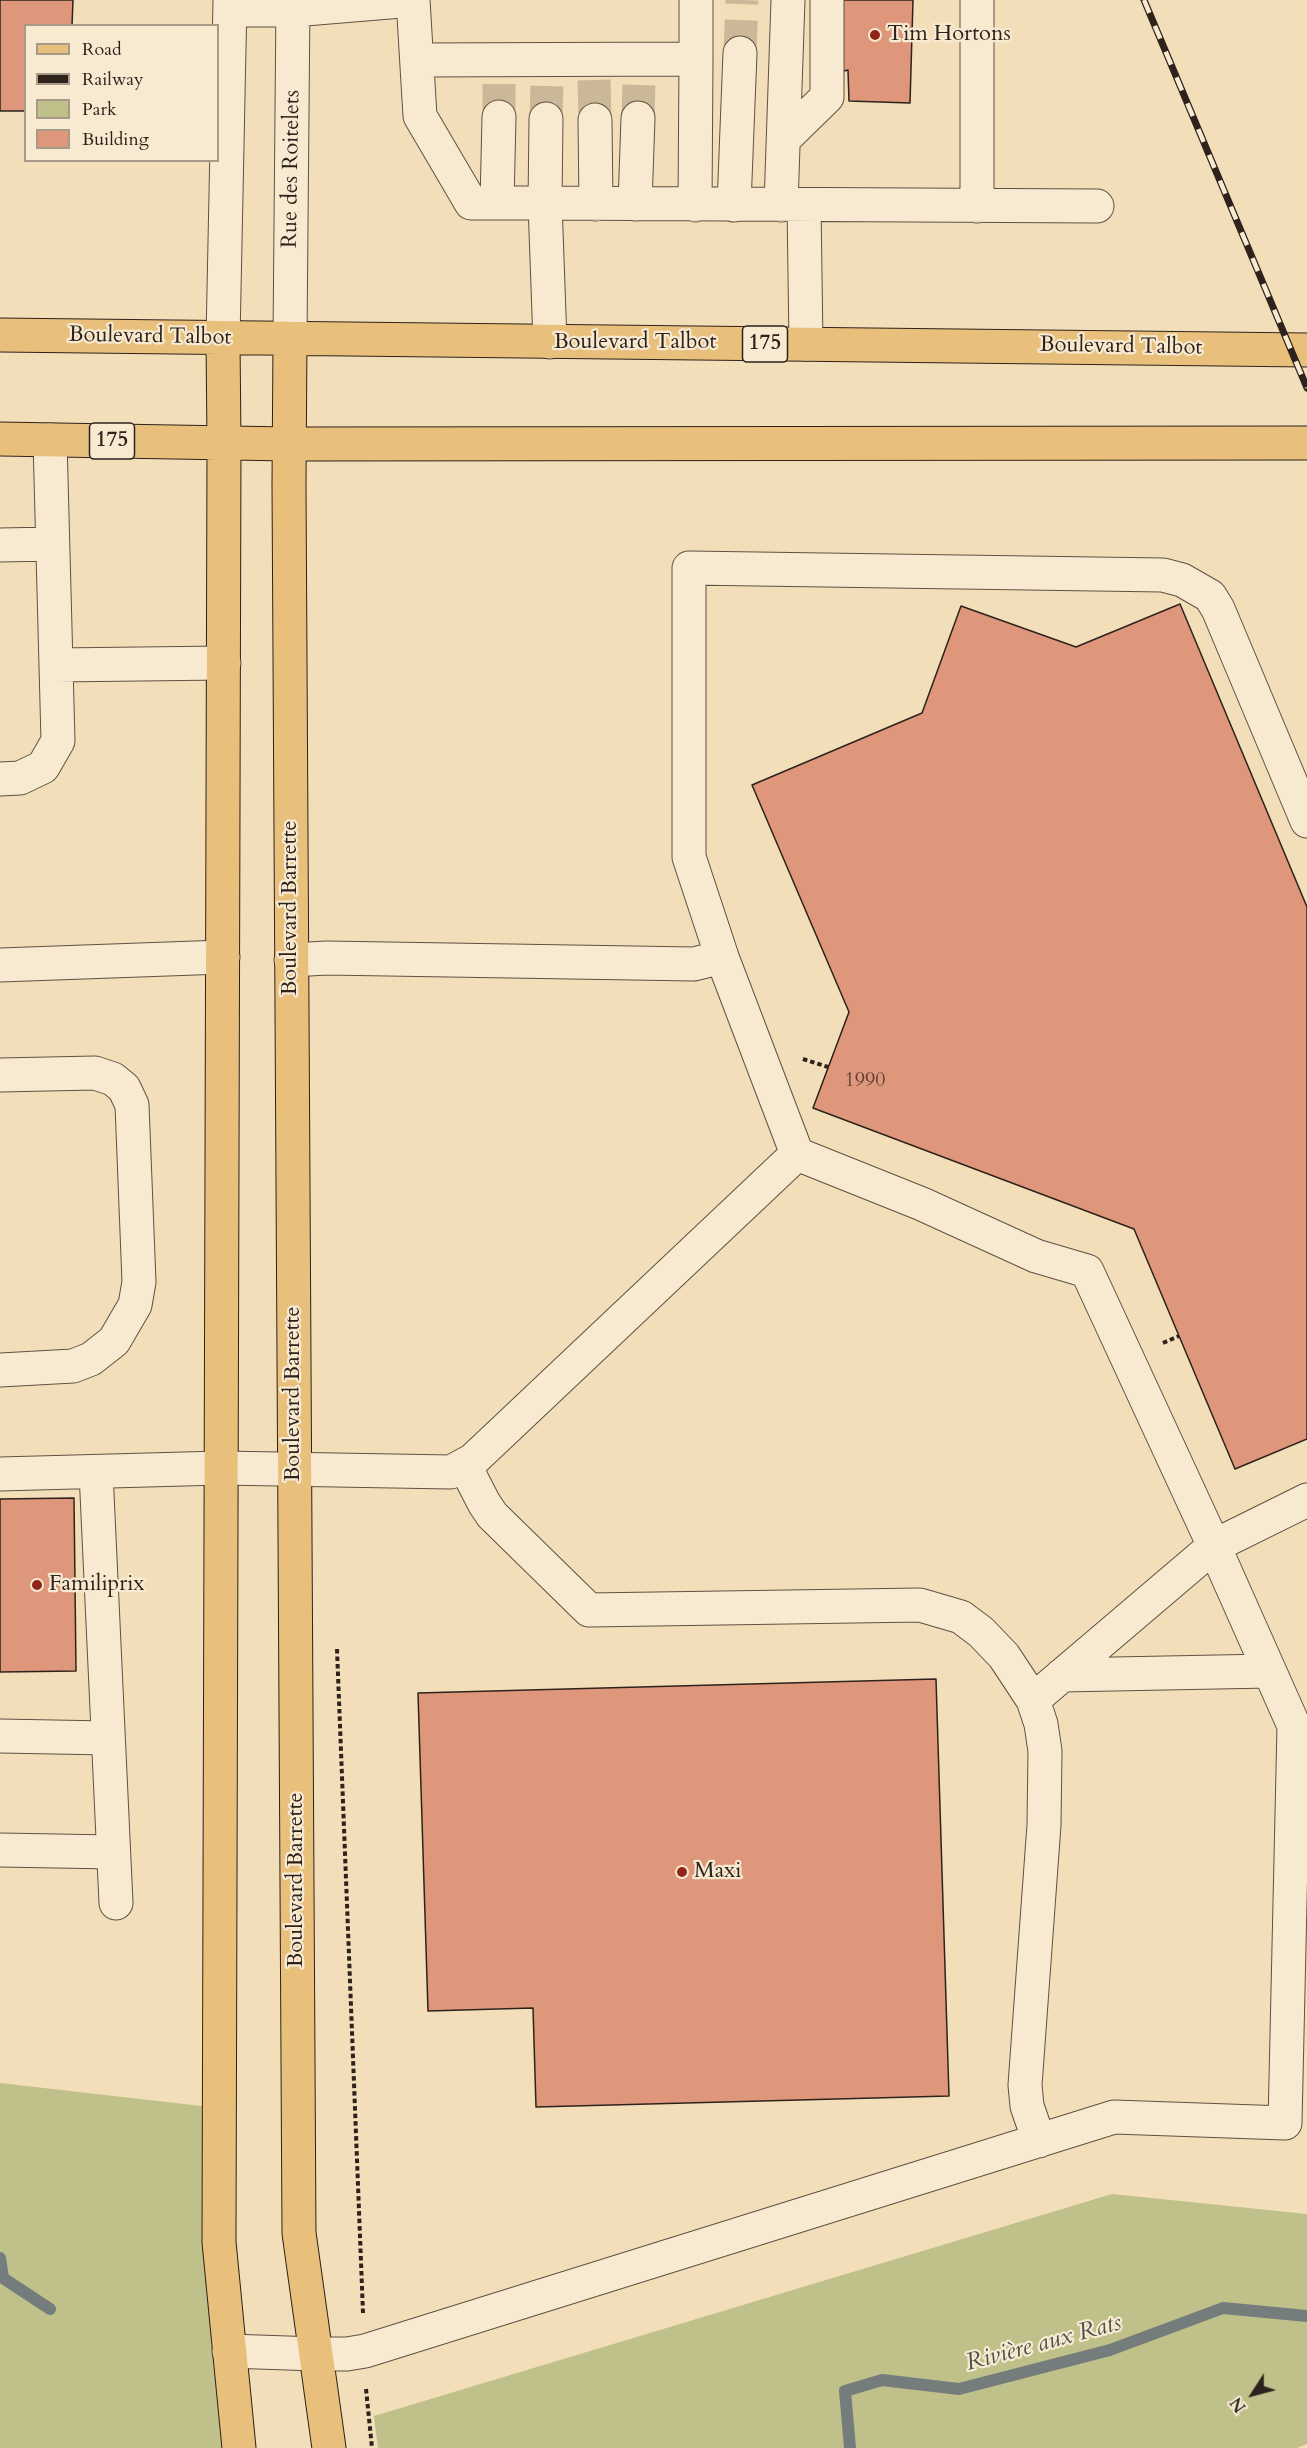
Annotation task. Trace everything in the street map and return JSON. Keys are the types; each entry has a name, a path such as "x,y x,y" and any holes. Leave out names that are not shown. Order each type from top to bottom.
{"main road":[{"name":"Boulevard Talbot","path":"0,335 1307,350"},
{"path":"223,339 219,2242 239,2448"},
{"name":"Boulevard Barrette","path":"290,339 291,960 299,2234 328,2448"},
{"name":"175","path":"0,439 289,444 1307,443"}],"street":[{"path":"223,339 230,5 413,0 420,116 471,203 1097,207"},
{"path":"695,205 696,0"},
{"path":"788,0 785,138 806,344"},
{"path":"785,138 827,97 827,0"},
{"path":"977,0 977,206"},
{"name":"Rue des Roitelets","path":"290,339 293,5"},
{"path":"734,205 740,53"},
{"path":"417,60 500,70 547,71 639,70 696,59"},
{"path":"497,203 499,117"},
{"path":"635,204 638,118"},
{"path":"546,119 545,203 550,342"},
{"path":"595,120 596,204"},
{"path":"0,779 20,778 43,767 58,741 50,440"},
{"path":"0,545 52,544"},
{"path":"229,2351 347,2354 381,2346 1114,2117 1296,2122 1300,1723 1269,1671 1087,1271 1036,1256 922,1204 797,1154 722,957 689,857 689,568 1151,575 1182,580 1210,596 1218,609 1307,821"},
{"path":"56,665 224,663"},
{"path":"0,965 223,957"},
{"path":"291,960 327,958 694,964 722,957"},
{"path":"0,1075 95,1073 112,1079 124,1088 132,1105 139,1282 135,1305 114,1341 91,1359 73,1366 0,1370"},
{"path":"0,1474 221,1468 451,1472 465,1466 797,1154"},
{"path":"465,1466 492,1515 589,1610 920,1605 962,1617 981,1632 1004,1656 1033,1700 1041,1724 1045,1750 1044,1825 1025,2085 1027,2106 1039,2141"},
{"path":"96,1472 116,1903"},
{"path":"1033,1700 1214,1546 1307,1500"},
{"path":"1062,1675 1269,1671"},
{"path":"0,1736 108,1738"},
{"path":"0,1850 113,1852"}],"green space":[{"path":"0,2083 219,2108 239,2448 0,2448"},
{"path":"1112,2194 1307,2214 1307,2444 1297,2448 378,2448 374,2416"}],"building":[{"path":"0,0 73,0 72,24 24,24 24,111 0,111"},
{"name":"Tim Hortons","path":"839,0 913,0 910,103 849,101 848,70 836,73"},
{"path":"1180,604 1307,907 1307,1439 1235,1469 1134,1229 813,1108 849,1012 752,785 922,713 961,606 1076,647"},
{"name":"Familiprix","path":"74,1498 76,1671 0,1672 0,1499"},
{"name":"Maxi","path":"936,1679 949,2096 536,2107 533,2008 428,2011 418,1693"}],"waterway":[{"name":"Rivière aux Rats","path":"0,2258 3,2278 50,2309"},
{"name":"Rivière aux Rats","path":"850,2448 845,2391 882,2380 959,2389 1110,2350 1223,2308 1307,2316"}],"tunnel":[{"path":"740,53 742,0"},
{"path":"499,80 499,117"},
{"path":"594,80 595,120"},
{"path":"638,118 639,81"},
{"path":"546,119 547,83"}],"railway":[{"path":"1144,0 1307,388"}],"place":[{"name":"Tim Hortons","path":"875,35"},
{"name":"Familiprix","path":"37,1585"},
{"name":"Maxi","path":"682,1872"}]}
